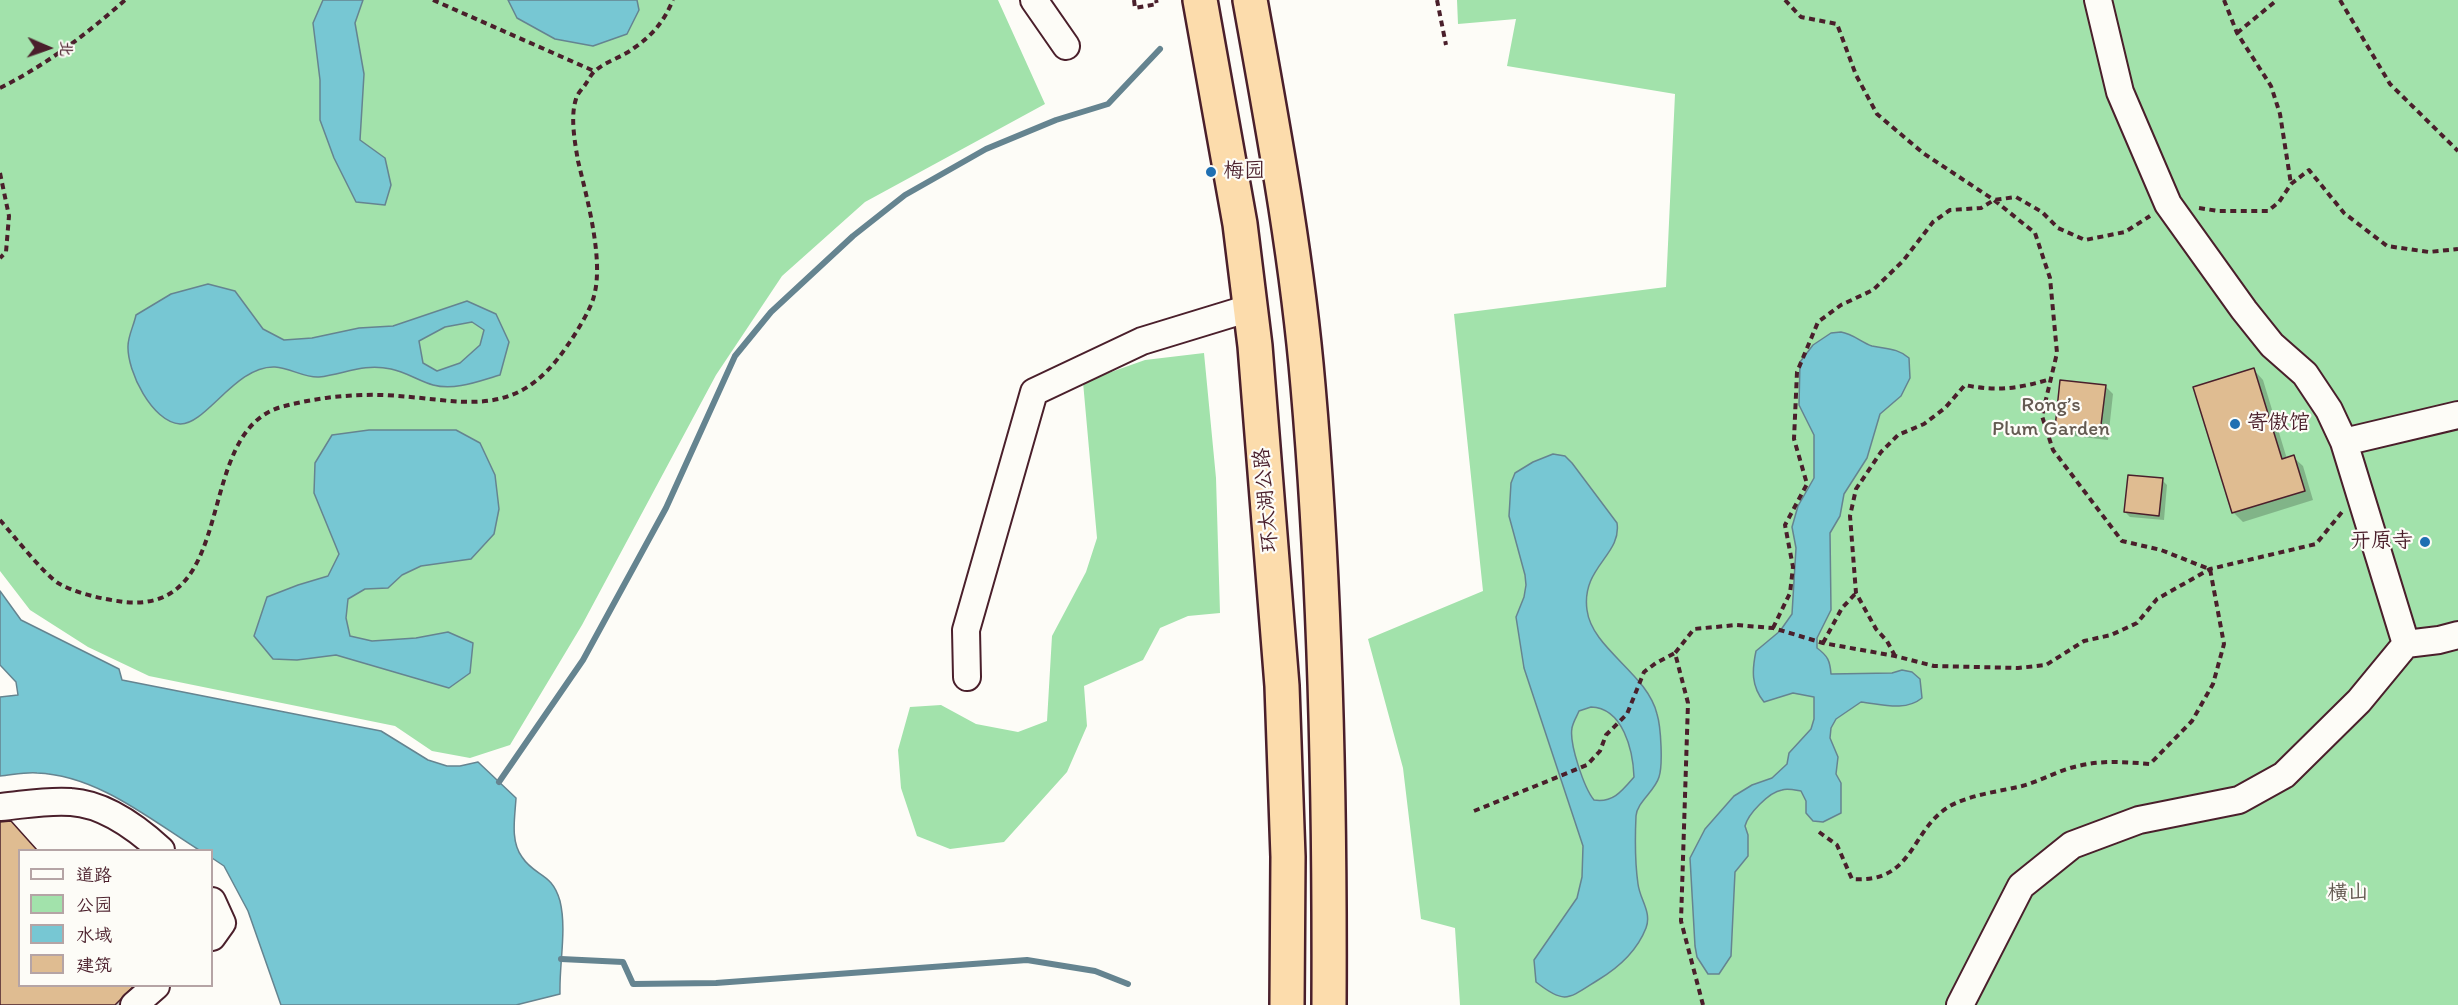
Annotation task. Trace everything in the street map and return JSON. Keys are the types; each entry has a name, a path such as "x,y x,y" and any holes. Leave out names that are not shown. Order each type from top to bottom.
{"highway":[{"name":"环太湖公路","path":"1200,0 1240,224 1250,308 1282,686 1288,857 1287,1005"},
{"path":"1250,0 1289,219 1309,396 1318,513 1328,798 1329,1005"}],"lane":[{"path":"1034,0 1066,46"},
{"path":"2098,0 2120,92 2168,204 2265,336 2305,374 2329,410 2344,442 2406,644"},
{"path":"967,677 966,630 1034,392 1143,341 1250,308"},
{"path":"2344,442 2458,415"},
{"path":"1960,1005 2021,885 2072,845 2139,820 2239,800 2284,775 2359,701 2406,644 2458,635"},
{"path":"0,807 46,802 73,802 104,811 138,830 160,849"},
{"path":"213,902 222,923 213,936"},
{"path":"134,1005 155,987"}],"path":[{"path":"0,88 32,72 96,26 125,0"},
{"path":"433,0 595,71"},
{"path":"0,520 58,583 102,599 141,603 173,592 193,569 213,525 227,466 251,425 278,408 345,395 386,395 483,403 518,393 542,375 567,347 594,297 597,259 573,136 576,99 595,71 634,48 664,20 673,0"},
{"path":"1134,0 1135,8 1156,4 1156,0"},
{"path":"1437,0 1446,45"},
{"path":"1785,0 1801,16 1837,24 1856,75 1877,114 1923,153 1994,200 2035,233 2050,278 2057,352 2042,416 2053,450 2122,541 2161,550 2210,569"},
{"path":"2224,0 2237,33 2271,86 2280,114 2291,184"},
{"path":"2237,33 2277,0"},
{"path":"2340,0 2390,84 2458,151"},
{"path":"1773,628 1790,593 1793,567 1785,525 1807,484 1794,439 1797,372 1818,322 1841,305 1873,290 1903,261 1933,222 1950,210 1981,208 1994,200 2016,197 2042,212 2058,228 2085,240 2125,232 2168,204 2218,211 2268,211 2279,202 2291,184 2308,170 2344,213 2387,246 2429,252 2458,249"},
{"path":"0,173 9,216 6,252 0,258"},
{"path":"1895,656 1887,641 1876,629 1856,593 1850,516 1856,489 1881,452 1898,435 1924,424 1946,408 1965,385 1983,389 2017,388 2050,379"},
{"path":"1474,811 1587,765 1600,751 1606,735 1627,714 1644,672 1675,652 1694,629 1736,625 1773,628 1823,643 1895,656 1934,666 2018,668 2046,665 2084,641 2110,635 2137,623 2157,599 2210,569 2316,544 2359,492"},
{"path":"1819,832 1837,845 1852,879 1868,880 1900,867 1929,822 1955,803 2032,783 2076,766 2102,761 2150,764 2193,721 2213,684 2224,644 2210,569"},
{"path":"1823,643 1842,608 1856,593"},
{"path":"1675,652 1688,703 1681,921 1703,1005"}],"green space":[{"path":"0,0 998,0 1045,104 865,202 782,276 716,375 582,625 510,745 470,758 432,751 395,726 149,676 88,647 30,610 0,571"},
{"name":"Rong’s Plum Garden","path":"1457,0 2458,0 2458,1005 1460,1005 1455,928 1421,919 1403,768 1368,639 1483,591 1454,314 1666,287 1675,94 1507,66 1516,19 1458,24"},
{"path":"1204,353 1216,478 1220,613 1188,616 1160,628 1143,660 1084,686 1087,726 1067,772 1004,842 950,849 917,836 901,788 898,750 910,707 941,705 976,724 1018,732 1047,721 1052,636 1086,572 1097,538 1083,382 1145,360"}],"water":[{"path":"323,0 363,0 355,23 364,74 360,140 385,158 391,185 385,205 356,202 334,158 320,120 320,80 313,23"},
{"path":"508,0 637,0 639,10 627,34 593,46 555,39 517,18"},
{"path":"208,284 235,291 263,329 284,340 312,338 359,328 393,326 467,301 496,314 509,342 500,375 450,387 433,385 397,370 381,367 363,368 319,377 275,367 261,369 247,375 190,422 180,424 160,414 143,394 132,368 128,346 136,315 171,294","holes":["472,322 484,330 480,345 460,363 437,371 423,363 419,341 445,327"]},
{"path":"1841,332 1872,346 1901,352 1909,358 1910,378 1901,396 1880,414 1867,458 1844,494 1840,516 1830,533 1831,610 1817,638 1817,648 1828,659 1831,674 1892,673 1902,670 1912,672 1920,679 1922,698 1901,706 1861,702 1836,719 1831,728 1830,738 1838,757 1836,774 1841,783 1841,813 1823,822 1813,821 1806,813 1806,801 1801,791 1789,789 1771,795 1755,810 1745,826 1748,835 1748,856 1735,872 1731,956 1719,974 1708,974 1697,957 1695,946 1690,858 1705,829 1734,796 1752,785 1772,778 1787,764 1789,753 1811,729 1814,719 1814,697 1793,693 1764,702 1755,684 1754,665 1756,651 1780,631 1792,614 1796,548 1792,527 1798,506 1814,478 1814,435 1799,405 1800,362 1813,345 1831,333"},
{"path":"369,430 456,430 480,443 495,475 499,509 494,534 471,559 421,566 402,575 388,588 365,589 348,599 346,618 350,636 372,641 416,638 448,632 473,643 470,673 449,688 336,655 297,660 273,659 254,636 267,597 328,576 339,554 314,493 315,463 332,435"},
{"path":"1553,454 1565,456 1617,523 1614,544 1590,583 1587,610 1591,624 1599,637 1643,686 1651,699 1657,714 1660,736 1659,777 1639,806 1636,816 1637,876 1648,917 1646,928 1638,944 1620,964 1580,992 1567,997 1554,994 1536,982 1534,960 1577,898 1582,877 1583,846 1524,668 1516,617 1526,585 1509,516 1511,483 1515,473","holes":["1591,707 1602,709 1618,722 1624,732 1631,755 1634,777 1612,798 1594,800 1578,765 1572,735 1579,711"]},
{"path":"0,591 21,620 119,669 122,680 381,731 428,760 447,766 478,762 516,798 514,829 518,851 532,868 553,885 557,892 562,912 563,935 560,994 516,1005 281,1005 248,911 224,866 213,859 213,849 197,849 122,801 81,782 37,773 0,776 0,697 18,695 16,682 0,665"}],"building":[{"path":"2254,368 2282,459 2294,455 2305,491 2232,513 2193,387"},
{"path":"2060,380 2106,385 2100,433 2055,428"},
{"path":"2128,475 2163,478 2159,516 2124,512"},
{"path":"11,821 36,849 18,849 18,987 133,987 115,1005 0,1005 0,822"}],"waterway":[{"path":"499,782 583,660 666,508 735,356 771,312 853,236 905,195 986,149 1056,120 1108,104 1160,49"},
{"path":"561,959 623,962 633,984 716,983 1027,960 1095,971 1128,984"}],"place":[{"name":"梅园","path":"1211,172"},
{"name":"寄傲馆","path":"2235,424"},
{"name":"开原寺","path":"2425,542"}],"park label":[{"name":"横山","path":"2348,894"}]}
